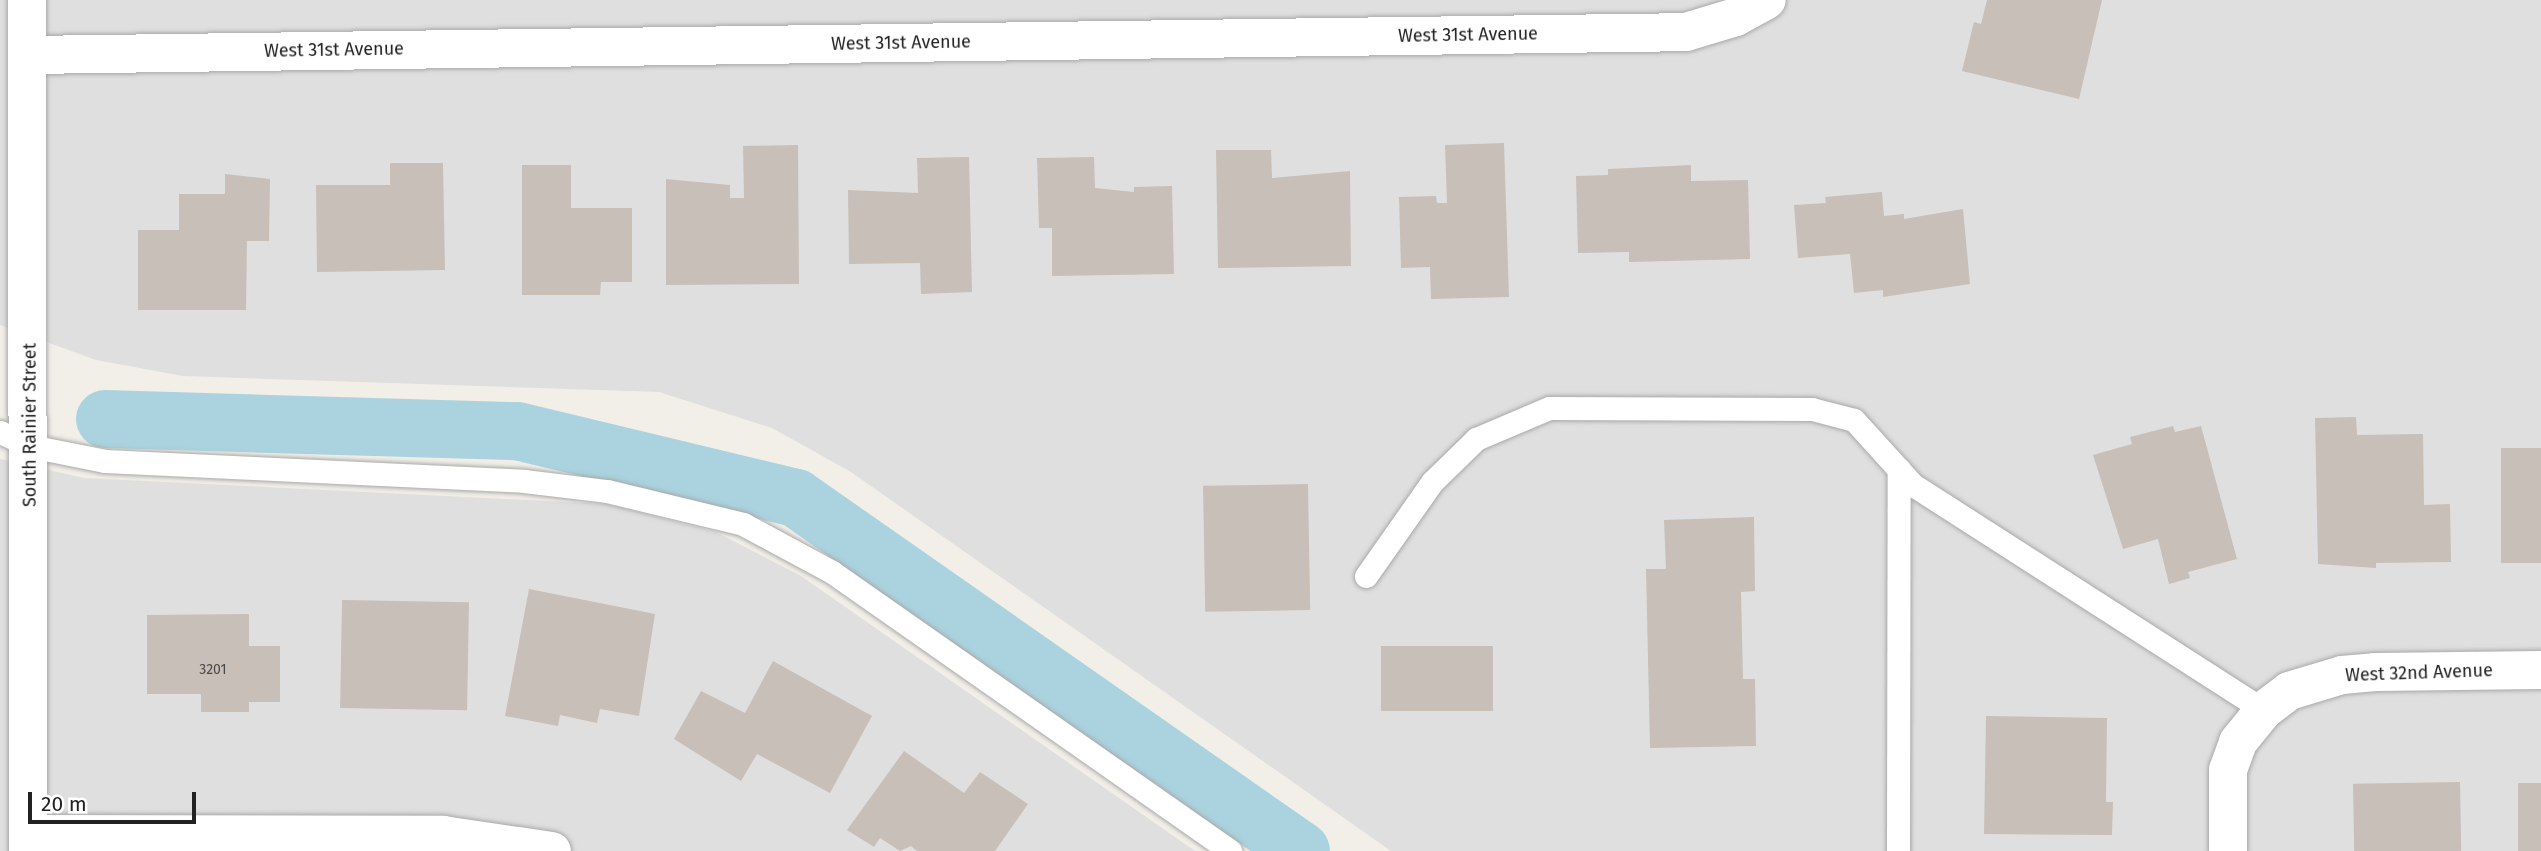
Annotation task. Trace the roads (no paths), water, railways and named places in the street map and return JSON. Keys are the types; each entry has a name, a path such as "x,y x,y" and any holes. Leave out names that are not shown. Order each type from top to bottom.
{"street":[{"name":"South Rainier Street","path":"27,0 28,55 15,439 28,843"},
{"name":"West 31st Avenue","path":"28,55 1686,32 1736,17 1767,0"},
{"name":"West 32nd Avenue","path":"2228,851 2228,770 2238,742 2264,710 2289,691 2342,675 2541,670"},
{"path":"28,843 443,835 552,851"}],"lane":[{"path":"1366,576 1432,482 1476,439 1549,408 1812,409 1854,420 1913,485 2264,710"},
{"path":"15,439 105,461 524,481 607,491 743,524 832,572 1230,851"},
{"path":"1898,851 1899,469"}],"waterway":[{"path":"105,419 517,431 796,498 1301,851"}]}
